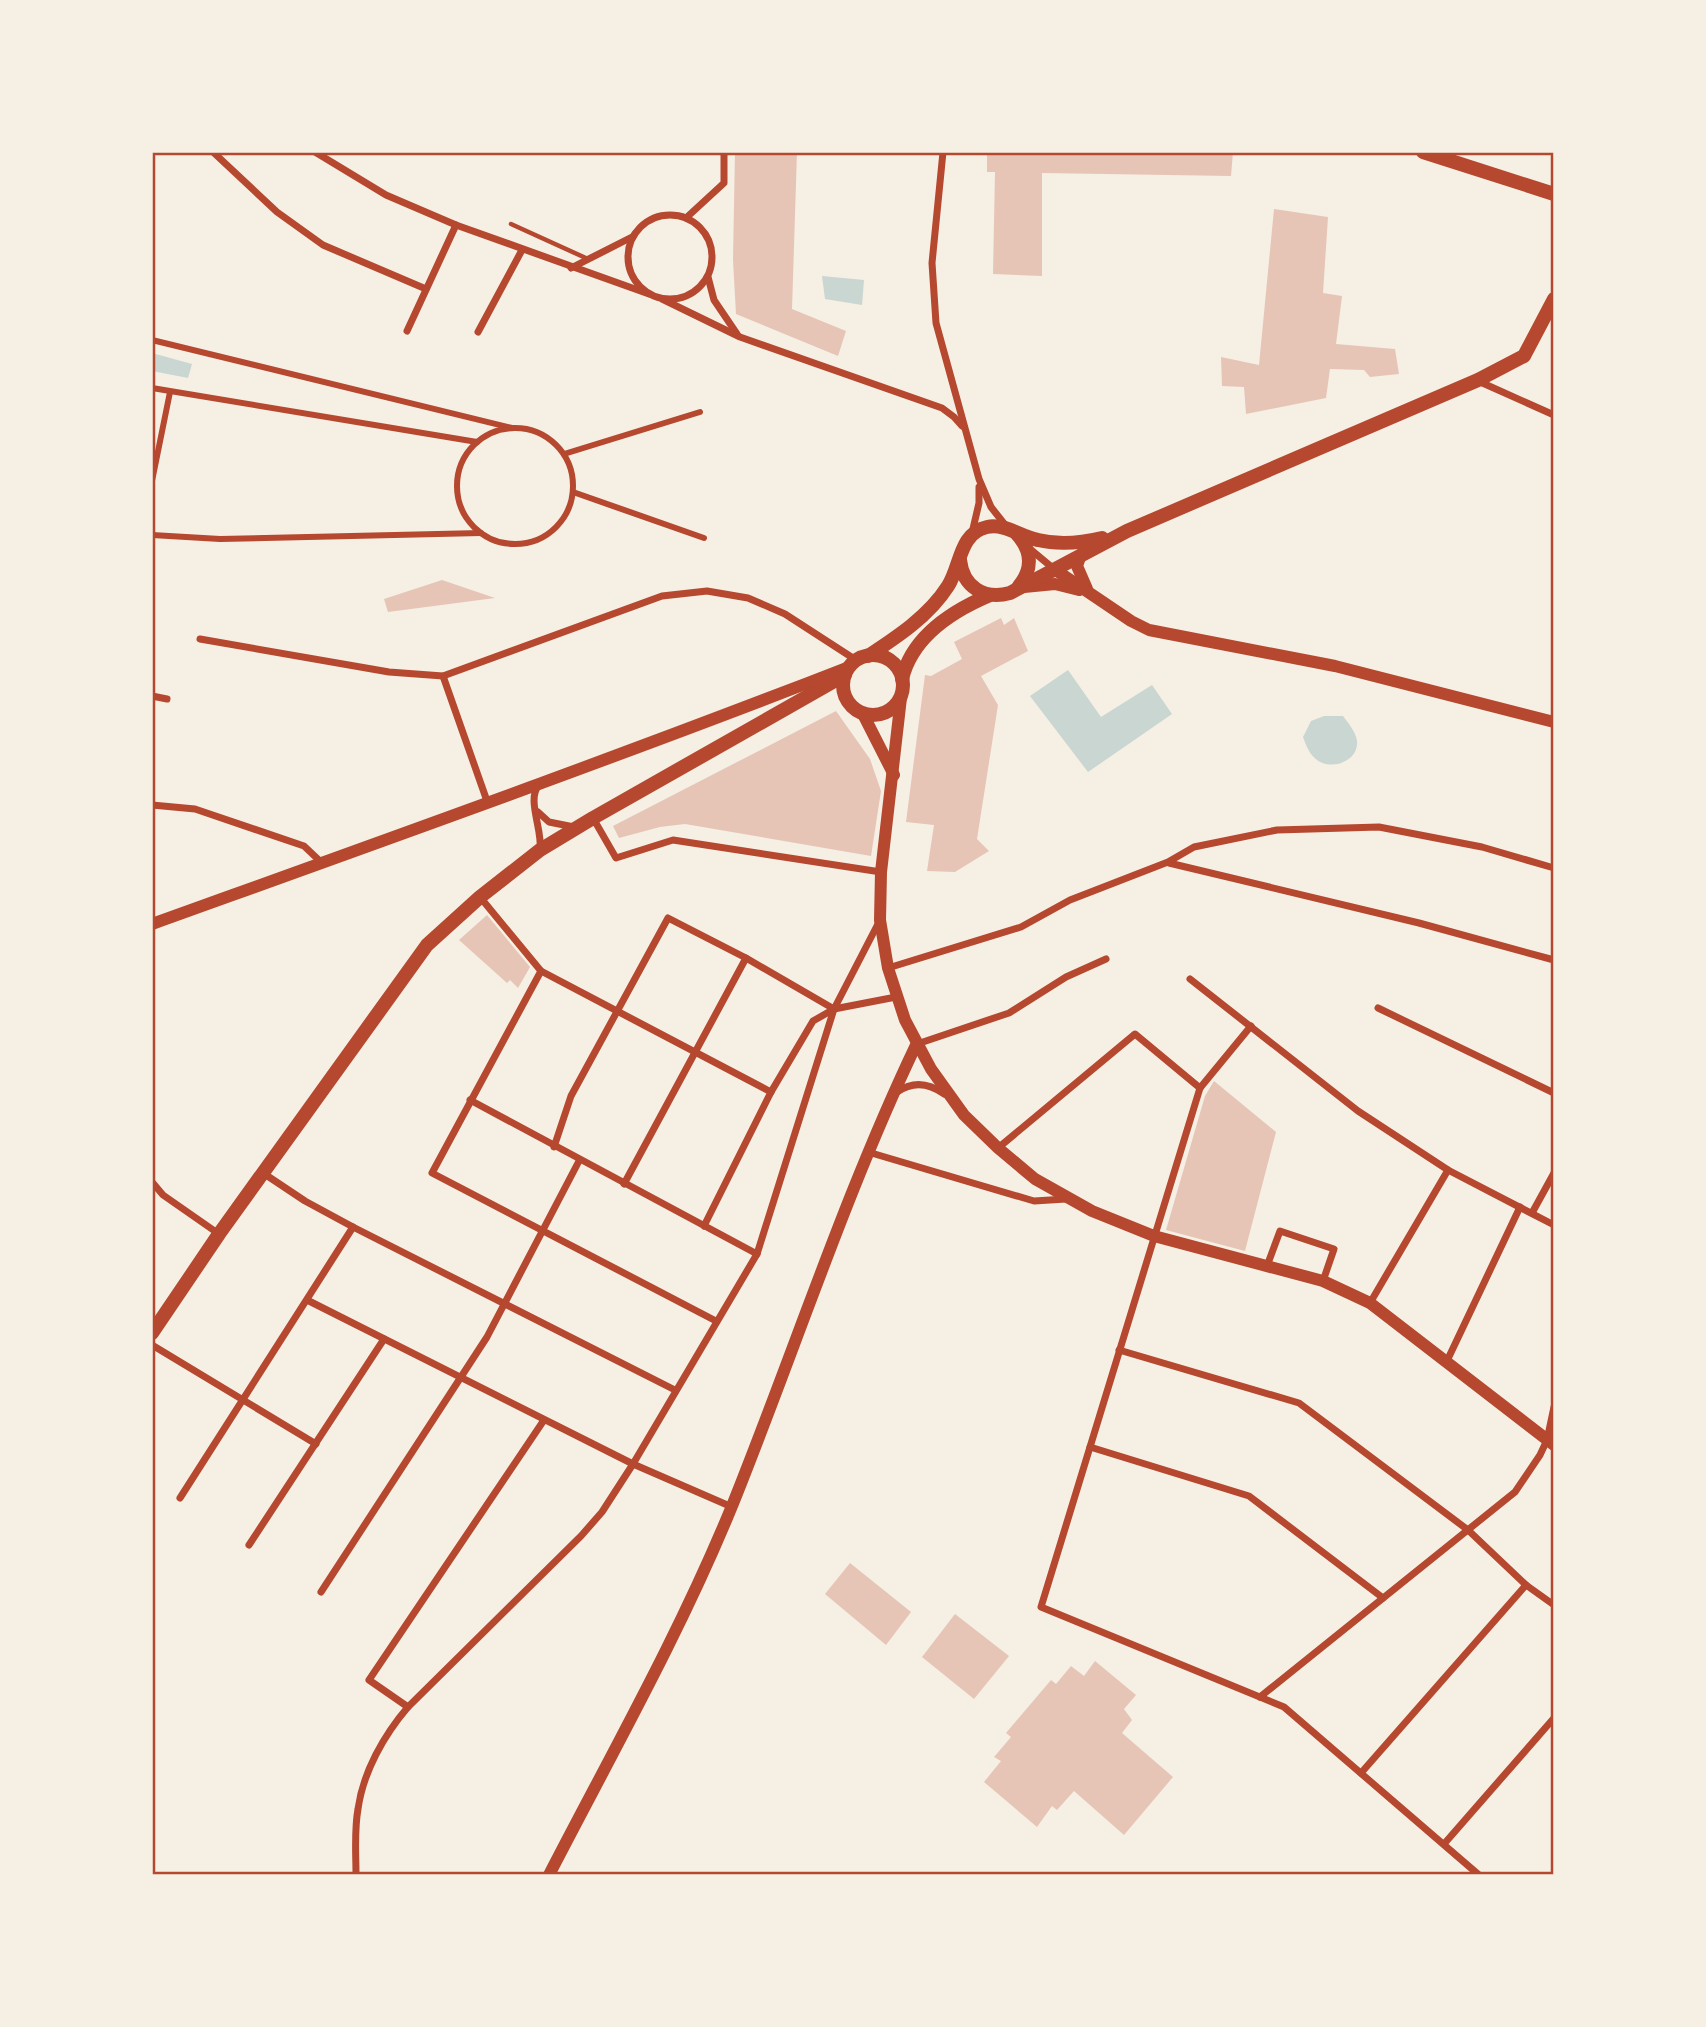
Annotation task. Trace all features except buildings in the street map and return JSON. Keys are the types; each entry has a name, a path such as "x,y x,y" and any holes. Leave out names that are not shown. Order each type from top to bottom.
{"main road":[{"path":"1423,152 1554,194"},
{"path":"902,684 899,671 889,661 877,656 855,664 843,687 846,699 863,714 876,715 888,710 895,705 902,684 910,654 925,637 953,614 990,595 1010,593 1127,531 1478,380 1524,356 1554,299"},
{"path":"990,595 980,592 968,583 961,569 961,550 972,534 990,526 1037,540 1069,543 1127,531"},
{"path":"1016,534 1029,552 1030,564 1027,575 1018,587"},
{"path":"153,1329 428,945 480,897 540,850 808,696 901,633 930,609 951,582 960,559"},
{"path":"808,696 846,699"}],"street":[{"path":"214,152 277,212 323,246 426,289"},
{"path":"315,152 386,195 456,225 662,299 740,337 942,408 965,429"},
{"path":"686,218 723,183 724,152"},
{"path":"943,152 932,263 936,323 979,479 994,512 1036,555 1139,626 1163,634 1335,666 1554,722"},
{"path":"649,294 638,286 627,262 632,237 640,226 661,215 686,218 698,225 709,243 712,263 708,277 700,288 689,296 662,299"},
{"path":"407,331 456,225"},
{"path":"571,268 632,237"},
{"path":"478,332 522,250"},
{"path":"708,277 714,300 724,319 740,337"},
{"path":"152,340 512,428 532,430 550,439 564,454 570,466 573,492 568,509 559,524 546,535 531,542 513,544 496,541 481,533 468,520 457,488 459,471 466,455 477,442 493,432 512,428"},
{"path":"1478,380 1554,415"},
{"path":"152,388 477,442"},
{"path":"152,481 170,392"},
{"path":"564,454 700,412"},
{"path":"972,534 979,503 979,479"},
{"path":"573,492 704,538"},
{"path":"152,535 220,539 481,533"},
{"path":"1081,554 1077,561 1077,571 1092,595"},
{"path":"1018,587 1055,584 1092,595"},
{"path":"200,639 388,672 443,676 662,596 707,591 748,598 785,614 855,664"},
{"path":"152,925 487,801 673,736 855,664"},
{"path":"443,676 487,801"},
{"path":"902,684 894,775 881,872 880,920 896,997 916,1045 952,1099 998,1148 1035,1179 1092,1211 1154,1236 1323,1281 1370,1303 1550,1442"},
{"path":"152,696 167,699"},
{"path":"863,714 894,775"},
{"path":"540,850 541,838 533,794 545,780"},
{"path":"152,804 195,809 304,846 322,863"},
{"path":"536,809 549,822 577,827"},
{"path":"593,818 617,858 673,841 881,872"},
{"path":"888,968 1021,927 1070,900 1168,862 1194,847 1277,830 1380,827 1482,847 1554,868"},
{"path":"1168,862 1419,923 1554,960"},
{"path":"480,897 541,971 771,1092"},
{"path":"554,1147 571,1096 667,918 746,958 834,1009"},
{"path":"356,1875 356,1824 361,1794 385,1738 408,1707 602,1512 757,1254 834,1009 880,920"},
{"path":"624,1184 746,958"},
{"path":"549,1875 665,1651 732,1507 868,1152 916,1045 1009,1013 1066,977 1105,959"},
{"path":"541,971 432,1174 716,1321"},
{"path":"1190,979 1357,1111 1448,1170 1554,1225"},
{"path":"704,1226 771,1092 813,1021 834,1009 896,997"},
{"path":"1378,1008 1554,1093"},
{"path":"1251,1026 1200,1088 1041,1607 1284,1707 1479,1875"},
{"path":"998,1148 1135,1034 1200,1088"},
{"path":"891,1097 904,1087 925,1085 936,1088 952,1099"},
{"path":"470,1100 579,1161 757,1254"},
{"path":"868,1152 1034,1201 1070,1198"},
{"path":"320,1592 487,1336 579,1161"},
{"path":"1370,1303 1448,1170"},
{"path":"263,1173 305,1201 353,1227 675,1390"},
{"path":"1532,1213 1554,1173"},
{"path":"152,1182 163,1195 219,1234"},
{"path":"1446,1363 1520,1208"},
{"path":"180,1498 353,1227"},
{"path":"1267,1266 1280,1231 1334,1250 1323,1281"},
{"path":"307,1300 633,1464 732,1507"},
{"path":"249,1545 384,1339"},
{"path":"152,1345 316,1444"},
{"path":"1119,1350 1299,1403 1468,1530 1526,1586 1554,1605"},
{"path":"1260,1697 1515,1492 1550,1442 1554,1407"},
{"path":"408,1707 369,1680 544,1420"},
{"path":"1090,1447 1250,1496 1383,1598"},
{"path":"1361,1773 1526,1586"},
{"path":"1444,1844 1554,1718"}],"lane":[{"path":"512,224 589,259"}],"shaded area":[{"path":"822,276 864,280 862,305 825,299"},
{"path":"152,353 192,364 188,378 152,371"},
{"path":"1068,670 1101,717 1152,685 1172,714 1088,772 1030,696"},
{"path":"1324,716 1343,716 1355,734 1357,741 1354,754 1343,762 1330,764 1317,760 1305,743 1303,737 1311,721"}]}
